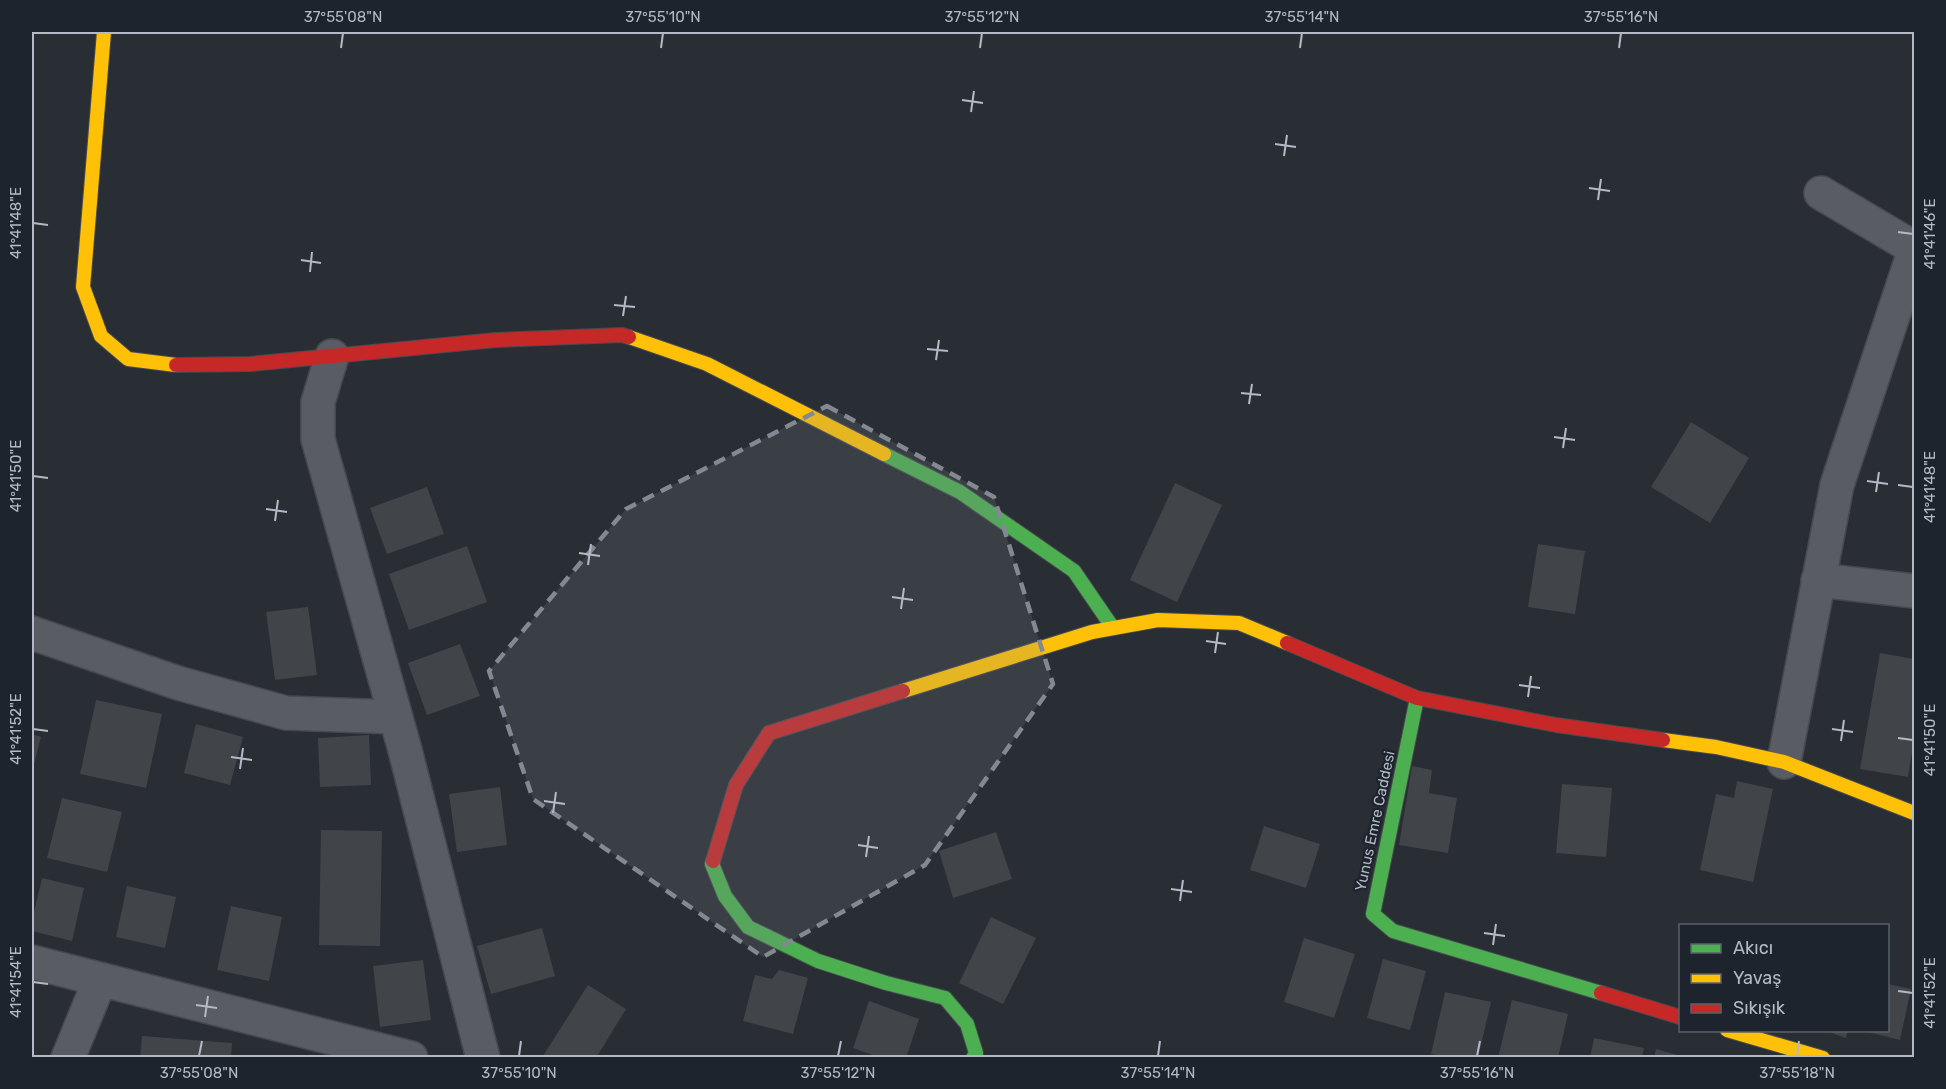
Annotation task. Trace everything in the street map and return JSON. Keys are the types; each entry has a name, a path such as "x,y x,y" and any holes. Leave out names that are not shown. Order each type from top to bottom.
{"street":[{"path":"104,32 83,287 100,336 128,358 172,365 250,364 496,340 622,335 707,364 960,492 1074,571 1113,628"},
{"path":"1821,193 1914,248"},
{"path":"1784,762 1836,485 1914,252"},
{"path":"332,356 318,402 318,439 395,717 483,1058"},
{"path":"1818,580 1914,591"},
{"path":"973,1058 976,1053 967,1024 945,998 886,983 818,961 748,927 725,896 712,864 736,785 769,733 1081,635 1158,620 1239,623 1417,698 1556,725 1716,747 1784,762 1914,813"},
{"path":"32,633 178,682 286,713 395,717"},
{"name":"Yunus Emre Caddesi","path":"1417,698 1373,914 1393,931 1679,1017"},
{"path":"32,962 411,1058"},
{"path":"68,1058 100,980"},
{"path":"1743,1042 1823,1058"}],"highlighted area":[{"path":"827,406 994,497 1053,684 925,865 763,957 533,799 489,671 626,509"}],"building":[{"path":"1691,422 1749,458 1710,523 1651,487"},
{"path":"1175,483 1222,505 1177,602 1130,580"},
{"path":"427,487 444,534 387,554 370,508"},
{"path":"1538,544 1585,551 1575,614 1528,607"},
{"path":"467,546 487,602 409,630 389,574"},
{"path":"308,607 317,675 275,680 266,612"},
{"path":"460,644 480,696 427,715 408,663"},
{"path":"1880,653 1914,659 1914,740 1908,777 1860,769"},
{"path":"96,700 162,714 146,788 80,774"},
{"path":"196,724 243,737 230,785 184,773"},
{"path":"32,734 41,737 32,772"},
{"path":"369,735 371,785 320,787 318,738"},
{"path":"1412,766 1432,770 1429,793 1457,798 1448,853 1399,845"},
{"path":"1737,781 1773,789 1753,882 1700,870 1716,794 1734,798"},
{"path":"1562,784 1612,788 1606,857 1556,853"},
{"path":"500,787 507,845 457,852 449,794"},
{"path":"62,798 122,812 107,872 47,858"},
{"path":"1264,826 1320,844 1306,888 1250,870"},
{"path":"321,830 382,831 380,946 319,945"},
{"path":"996,832 1012,879 953,898 939,851"},
{"path":"42,878 84,888 72,941 32,931 32,921"},
{"path":"127,886 176,897 165,948 116,937"},
{"path":"231,906 282,917 269,981 217,970"},
{"path":"991,917 1036,938 1003,1004 959,983"},
{"path":"542,928 555,976 491,994 477,946"},
{"path":"1304,938 1355,954 1334,1018 1284,1002"},
{"path":"1383,959 1426,971 1410,1030 1367,1018"},
{"path":"423,960 431,1020 380,1027 373,966"},
{"path":"779,970 808,978 793,1034 743,1021 755,975 772,979"},
{"path":"1889,984 1911,989 1900,1040 1867,1032 1889,1032"},
{"path":"588,985 626,1009 596,1058 546,1058 543,1056"},
{"path":"1445,992 1491,1002 1478,1058 1448,1058 1431,1054"},
{"path":"1512,1000 1568,1014 1558,1058 1498,1058"},
{"path":"869,1001 919,1019 906,1058 881,1058 853,1048"},
{"path":"1829,1032 1848,1032 1846,1038"},
{"path":"142,1036 232,1043 231,1058 140,1058"},
{"path":"1594,1038 1644,1048 1642,1058 1590,1058"},
{"path":"1656,1049 1685,1057 1685,1058 1654,1058"}],"traffic: fast":[{"path":"884,454 960,492 1074,571 1113,628"},
{"path":"1417,698 1373,914 1393,931 1601,993"},
{"path":"713,861 712,864 725,896 748,927 818,961 886,983 945,998 967,1024 976,1053 973,1058"}],"traffic: slow":[{"path":"104,32 83,287 101,336 128,359 176,365"},
{"path":"629,337 707,364 884,454"},
{"path":"903,691 1092,632 1158,620 1239,623 1287,643"},
{"path":"1663,740 1716,747 1784,762 1914,813"},
{"path":"1734,1032 1823,1058"}],"traffic: jam":[{"path":"176,365 250,364 496,340 622,335 629,337"},
{"path":"1287,643 1417,698 1556,725 1663,740"},
{"path":"713,861 736,785 769,733 903,691"},
{"path":"1601,993 1679,1017"}]}
